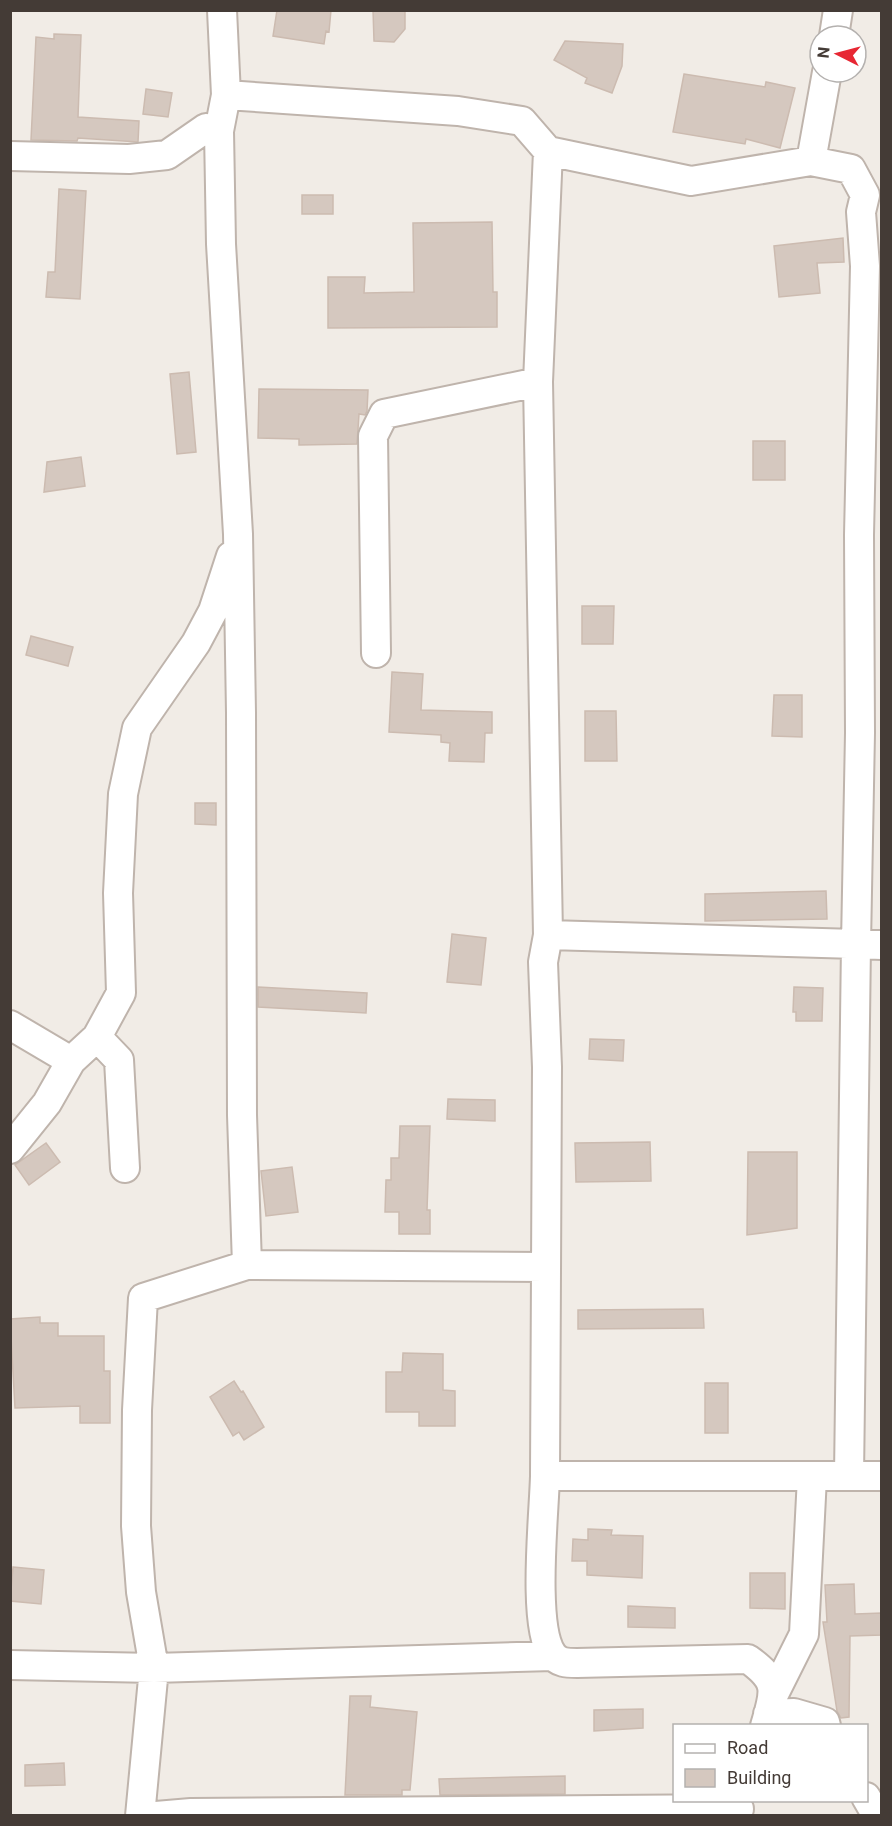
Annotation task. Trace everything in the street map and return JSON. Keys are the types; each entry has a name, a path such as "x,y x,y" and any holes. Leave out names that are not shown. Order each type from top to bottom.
{"street":[{"path":"222,10 226,95 219,131 221,244 238,534 242,1115 246,1265"},
{"path":"811,161 825,84"},
{"path":"226,95 458,111 522,121 549,151 691,181 811,161 851,169 873,194 861,212 864,266 859,535 861,733 869,944 849,1476"},
{"path":"10,156 129,159 167,155 206,128 219,131"},
{"path":"549,151 538,382 548,935 543,962 547,1067 544,1267 545,1476 541,1611 545,1640 553,1656 563,1663 748,1659 762,1668 769,1678 769,1711"},
{"path":"376,653 373,436 384,414 538,382"},
{"path":"10,1149 47,1103 71,1062 97,1037 121,993 118,893 123,794 137,728 196,643 213,611 238,534"},
{"path":"548,935 869,944"},
{"path":"10,1025 71,1062"},
{"path":"97,1037 119,1060 125,1168"},
{"path":"140,1815 154,1668 141,1592 136,1526 137,1410 143,1298 246,1265 544,1267"},
{"path":"545,1476 882,1476"},
{"path":"769,1711 804,1634 812,1477"},
{"path":"10,1665 154,1668 553,1656"},
{"path":"769,1711 794,1713 826,1724"},
{"path":"868,1799 877,1815"},
{"path":"156,1815 740,1808"}],"building":[{"path":"277,10 331,10 329,32 326,31 324,44 273,36"},
{"path":"373,10 405,10 405,29 394,42 374,41"},
{"path":"54,34 81,35 78,117 139,121 138,142 78,138 77,141 31,140 36,37 54,39"},
{"path":"565,41 623,44 622,66 612,93 585,83 587,78 554,60"},
{"path":"684,74 765,87 766,82 795,88 780,148 746,139 745,144 673,132"},
{"path":"146,89 172,93 168,117 143,114"},
{"path":"59,189 86,191 80,299 46,297 48,272 55,272"},
{"path":"302,195 333,195 333,214 302,214"},
{"path":"492,222 493,292 497,292 497,327 328,328 328,277 365,277 364,293 414,292 413,223"},
{"path":"843,238 844,262 817,263 820,293 779,297 774,246"},
{"path":"189,372 196,452 177,454 170,374"},
{"path":"259,389 368,390 367,411 365,415 359,414 357,444 299,445 299,439 258,438"},
{"path":"753,441 785,441 785,480 753,480"},
{"path":"81,457 85,486 44,492 47,462"},
{"path":"582,606 614,606 613,644 582,644"},
{"path":"31,636 73,647 68,666 26,655"},
{"path":"392,672 423,674 421,710 492,712 492,733 485,733 484,762 449,761 450,743 441,742 441,735 389,732"},
{"path":"774,695 802,695 802,737 772,736"},
{"path":"585,711 616,711 617,761 585,761"},
{"path":"195,803 216,803 216,825 195,824"},
{"path":"826,891 827,919 705,921 705,894"},
{"path":"452,934 486,938 481,985 447,982"},
{"path":"258,987 367,993 366,1013 258,1007"},
{"path":"794,987 823,988 822,1021 796,1021 796,1012 793,1012"},
{"path":"590,1039 624,1040 623,1061 589,1059"},
{"path":"448,1099 495,1100 495,1121 447,1119"},
{"path":"400,1126 430,1126 427,1210 430,1210 430,1234 399,1234 399,1212 385,1212 386,1180 391,1180 391,1158 399,1158"},
{"path":"650,1142 651,1181 576,1182 575,1143"},
{"path":"46,1143 60,1162 29,1185 15,1165"},
{"path":"748,1152 797,1152 797,1228 747,1235"},
{"path":"292,1167 298,1212 266,1216 261,1171"},
{"path":"703,1309 704,1328 578,1329 578,1310"},
{"path":"40,1317 40,1323 58,1323 58,1336 104,1336 104,1371 110,1371 110,1423 80,1423 80,1406 15,1408 10,1319"},
{"path":"403,1353 443,1354 443,1390 455,1391 455,1426 419,1426 419,1412 386,1412 386,1372 402,1372"},
{"path":"234,1381 241,1392 243,1391 264,1427 244,1440 239,1432 233,1436 210,1397"},
{"path":"705,1383 728,1383 728,1433 705,1433"},
{"path":"588,1529 612,1530 611,1535 643,1536 642,1578 587,1575 587,1561 572,1561 573,1539 588,1540"},
{"path":"13,1567 44,1570 41,1604 10,1601"},
{"path":"750,1573 785,1573 785,1609 750,1608"},
{"path":"854,1584 855,1614 882,1613 882,1635 850,1636 849,1717 841,1718 837,1711 823,1622 827,1622 825,1585"},
{"path":"628,1606 675,1608 675,1628 628,1627"},
{"path":"350,1696 371,1696 370,1707 417,1712 410,1790 402,1790 402,1795 345,1795"},
{"path":"643,1709 643,1728 594,1731 594,1710"},
{"path":"64,1763 65,1785 25,1786 25,1765"},
{"path":"565,1776 565,1794 440,1795 439,1779"}]}
